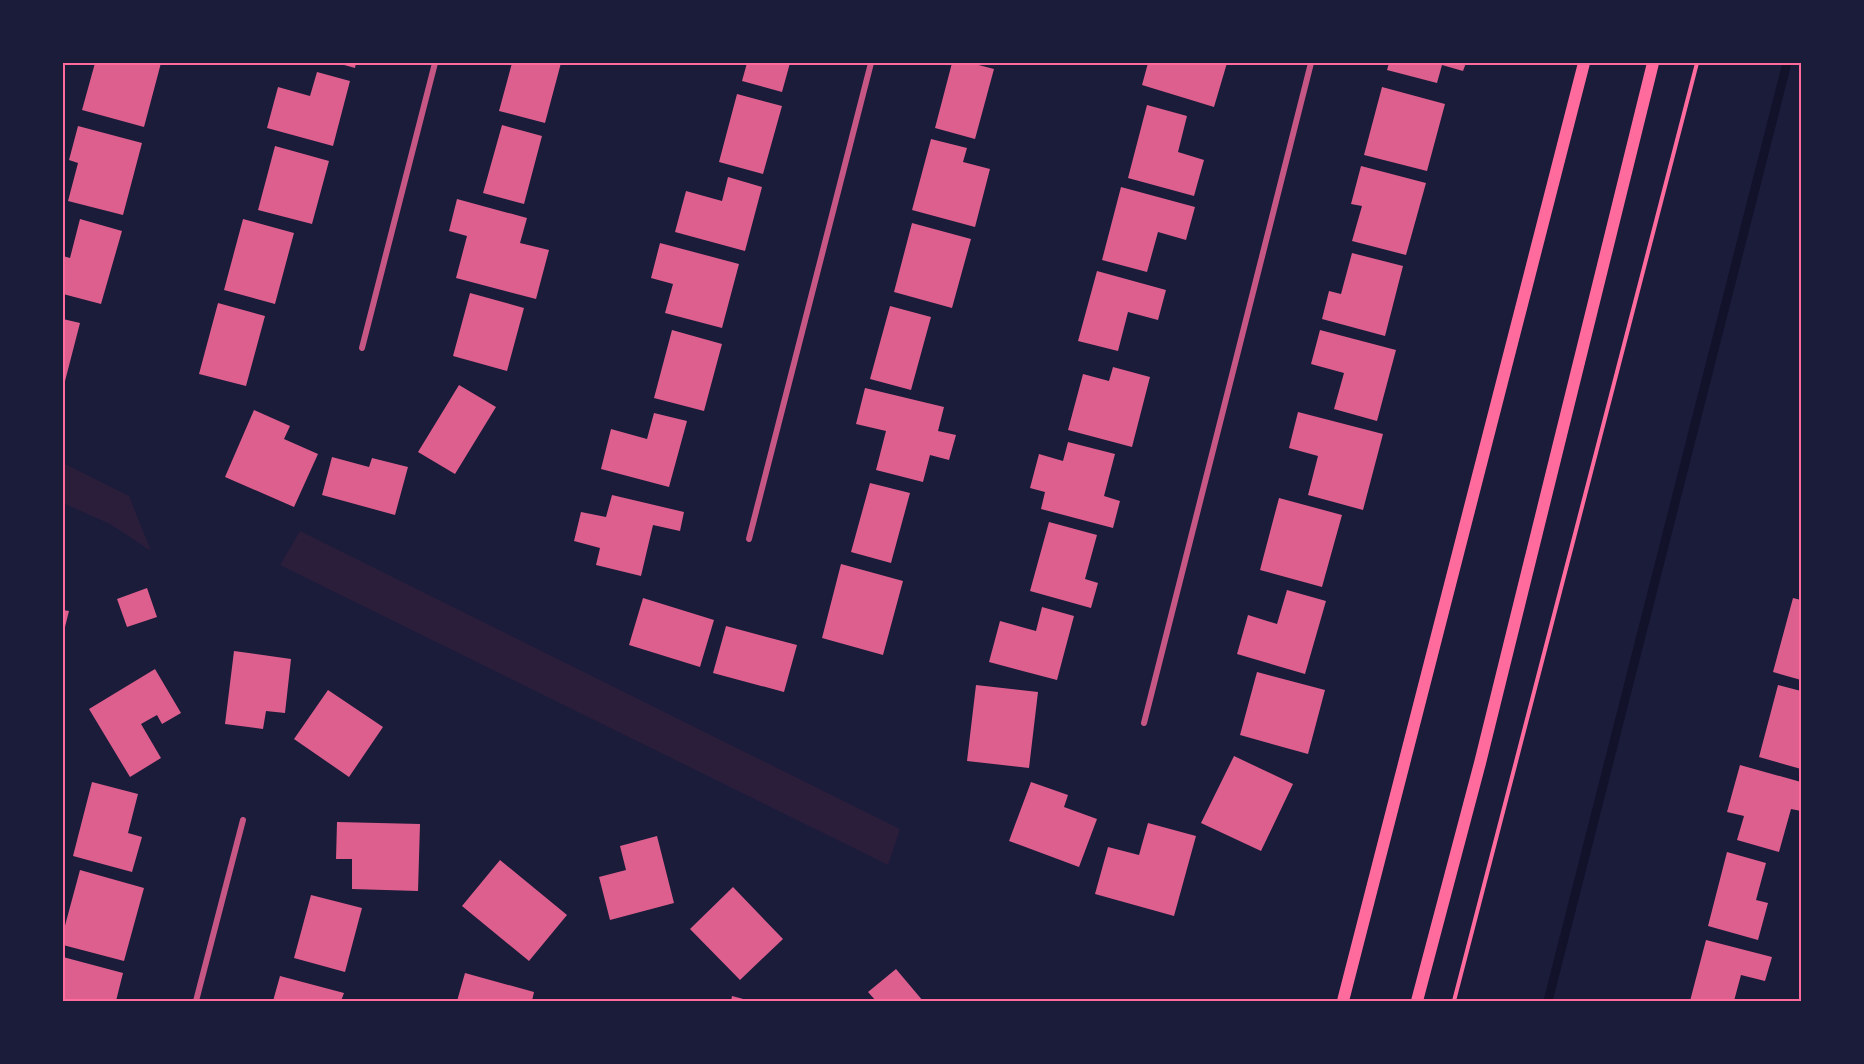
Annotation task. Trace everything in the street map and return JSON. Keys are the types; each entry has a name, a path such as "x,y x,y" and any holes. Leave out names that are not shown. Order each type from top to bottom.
{"main road":[{"path":"1343,1001 1584,63"},
{"path":"1417,1001 1480,763 1653,63"}],"street":[{"path":"362,348 435,63"},
{"path":"749,539 871,63"},
{"path":"1144,723 1311,63"},
{"path":"196,1001 243,820"}],"path":[{"path":"1454,1001 1697,63"}],"shaded area":[{"path":"63,463 129,496 151,551 110,524 63,503"},
{"path":"300,531 900,829 888,865 280,565"}],"building":[{"path":"95,63 161,63 144,127 82,110"},
{"path":"337,63 356,63 355,68"},
{"path":"512,63 561,63 545,123 499,111"},
{"path":"747,63 790,63 782,92 742,81"},
{"path":"952,63 971,63 994,69 975,139 935,128"},
{"path":"1148,63 1227,63 1214,107 1142,85"},
{"path":"1389,63 1466,63 1463,71 1442,65 1437,83 1387,70"},
{"path":"317,72 350,81 333,146 267,128 278,87 310,96"},
{"path":"1382,87 1445,104 1427,171 1364,155"},
{"path":"737,94 782,106 763,174 719,162"},
{"path":"1147,105 1187,116 1178,152 1204,160 1194,196 1128,178"},
{"path":"502,125 542,136 524,204 483,193"},
{"path":"78,126 142,143 123,215 68,201 78,163 69,160"},
{"path":"931,139 967,148 963,162 990,169 975,227 912,210"},
{"path":"275,146 329,161 312,224 258,210"},
{"path":"1361,166 1426,183 1406,255 1352,241 1362,206 1351,204"},
{"path":"728,177 762,187 745,251 675,232 686,191 722,201"},
{"path":"1121,187 1195,207 1186,240 1158,232 1147,272 1102,260"},
{"path":"457,199 527,218 520,243 549,250 536,299 456,278 467,236 449,231"},
{"path":"80,219 122,231 101,304 63,294 63,256 70,258"},
{"path":"243,219 294,233 275,304 224,290"},
{"path":"912,223 971,239 952,308 894,292"},
{"path":"660,243 739,264 722,328 665,313 673,284 651,278"},
{"path":"1352,253 1403,266 1385,336 1322,319 1329,291 1341,294"},
{"path":"1097,271 1166,290 1158,320 1128,312 1118,351 1078,341"},
{"path":"470,293 524,308 507,371 453,356"},
{"path":"218,303 265,316 246,386 199,374"},
{"path":"890,306 931,317 911,390 870,379"},
{"path":"63,319 80,323 64,385 63,385"},
{"path":"672,330 722,344 704,411 654,398"},
{"path":"1320,330 1396,350 1377,421 1334,409 1344,373 1311,364"},
{"path":"1113,367 1150,377 1132,447 1068,430 1083,374 1109,381"},
{"path":"459,385 496,407 455,474 418,452"},
{"path":"865,388 944,407 938,431 956,435 949,460 930,455 923,482 876,470 886,431 856,424"},
{"path":"254,410 290,426 284,439 318,454 294,507 225,477"},
{"path":"1298,412 1383,434 1363,510 1308,495 1318,456 1289,448"},
{"path":"654,413 687,421 669,487 601,469 611,429 647,439"},
{"path":"1068,442 1115,454 1104,496 1120,501 1113,528 1041,509 1045,492 1030,488 1039,454 1063,461"},
{"path":"332,457 369,467 372,458 408,467 395,515 322,495"},
{"path":"870,483 910,493 891,563 851,552"},
{"path":"612,495 684,512 680,531 653,525 641,576 596,565 600,548 574,541 581,512 606,517"},
{"path":"1279,498 1342,515 1322,587 1260,570"},
{"path":"1049,522 1097,535 1085,579 1098,583 1091,608 1030,591"},
{"path":"841,564 903,581 883,655 822,638"},
{"path":"147,588 157,617 127,627 117,599"},
{"path":"1287,590 1326,601 1305,674 1237,654 1248,615 1277,624"},
{"path":"643,598 714,620 700,667 629,645"},
{"path":"1793,598 1801,600 1801,680 1773,672"},
{"path":"1042,607 1074,616 1057,680 989,662 1000,621 1036,631"},
{"path":"63,610 69,611 64,631 63,631"},
{"path":"726,626 797,645 784,692 713,673"},
{"path":"234,651 291,659 285,713 266,711 263,729 225,724"},
{"path":"155,669 181,713 162,724 157,715 141,724 161,758 130,777 89,709"},
{"path":"1257,672 1325,690 1308,754 1240,735"},
{"path":"976,685 1038,692 1029,768 967,761"},
{"path":"1778,685 1801,691 1801,769 1759,757"},
{"path":"328,690 383,727 349,777 294,739"},
{"path":"1234,756 1293,784 1261,851 1201,823"},
{"path":"1740,765 1801,782 1801,811 1791,809 1779,852 1737,840 1744,816 1727,812"},
{"path":"92,782 138,794 128,833 142,837 132,872 73,856"},
{"path":"1031,782 1068,795 1064,807 1097,819 1079,867 1009,841"},
{"path":"337,822 420,824 418,891 352,889 352,859 336,859"},
{"path":"1148,823 1196,836 1174,916 1095,894 1108,847 1139,855"},
{"path":"657,836 674,903 610,920 599,877 626,870 620,846"},
{"path":"1727,852 1766,863 1756,900 1768,903 1758,940 1708,926"},
{"path":"500,860 567,915 529,961 462,906"},
{"path":"80,870 144,888 124,961 63,945 63,933"},
{"path":"733,887 783,939 740,980 690,929"},
{"path":"311,895 362,908 345,972 294,958"},
{"path":"1706,940 1772,957 1765,981 1741,975 1734,1001 1690,1001"},
{"path":"63,957 123,973 116,1001 63,1001"},
{"path":"896,969 923,1001 876,1001 868,992"},
{"path":"465,973 534,992 532,1001 457,1001"},
{"path":"280,976 344,993 341,1001 273,1001"},
{"path":"732,996 747,1000 747,1001 731,1001"}],"waterway":[{"path":"1548,1001 1787,63"}]}
